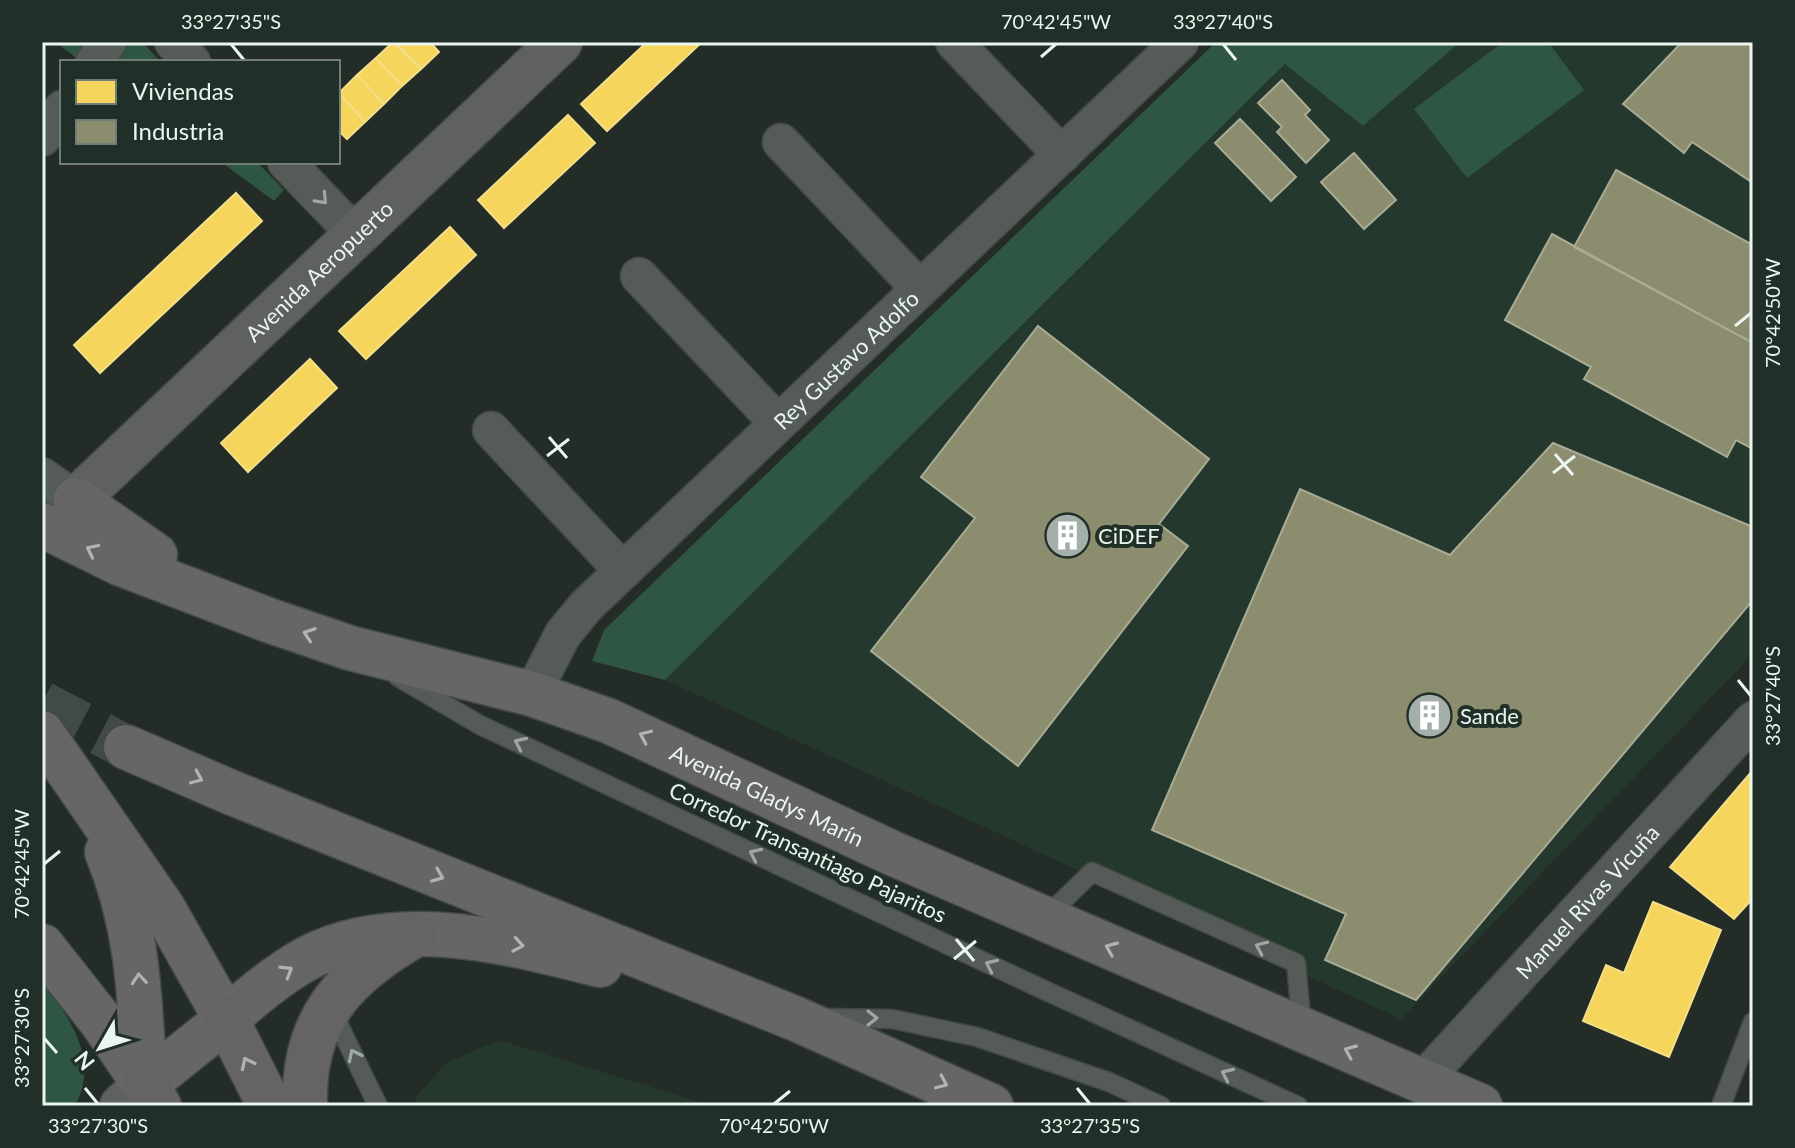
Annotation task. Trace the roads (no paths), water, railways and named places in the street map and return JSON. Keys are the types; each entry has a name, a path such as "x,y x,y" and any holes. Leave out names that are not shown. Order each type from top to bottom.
{"highway":[{"path":"305,1106 309,1055 329,1005 361,972 413,936"},
{"path":"226,1019 270,1106"}],"main road":[{"name":"Avenida Gladys Marín","path":"53,501 119,563 350,648 577,708 648,737 878,846 1480,1106"},
{"path":"42,733 163,908 226,1019"},
{"path":"126,747 230,792 794,1018 991,1106"},
{"path":"72,775 109,856 127,909 139,978 142,1099"},
{"path":"142,1099 254,995 310,958 367,938 413,936 503,943 671,982 716,986"},
{"path":"42,946 102,1022 142,1099"}],"street":[{"path":"95,60 108,42"},
{"name":"Avenida Aeropuerto","path":"53,501 357,236 560,42"},
{"path":"954,42 1062,155"},
{"name":"Rey Gustavo Adolfo","path":"532,694 563,634 586,606 1180,42"},
{"path":"42,138 60,112"},
{"path":"781,142 920,289"},
{"path":"288,164 357,236"},
{"path":"639,276 778,423"},
{"path":"491,430 623,571"},
{"name":"Manuel Rivas Vicuña","path":"1422,1081 1753,720"}],"lane":[{"name":"Corredor Transantiago Pajaritos","path":"350,648 480,725 1298,1106"},
{"path":"1044,919 1092,872 1296,963 1302,1030"},
{"path":"329,1005 378,1106"},
{"path":"794,1018 892,1019 977,1037 1109,1082 1161,1106"},
{"path":"1721,1106 1753,1022"}],"tunnel":[{"path":"42,703 126,747"}],"place":[{"name":"CiDEF","path":"1067,535"},
{"name":"Sande","path":"1429,715"}]}
